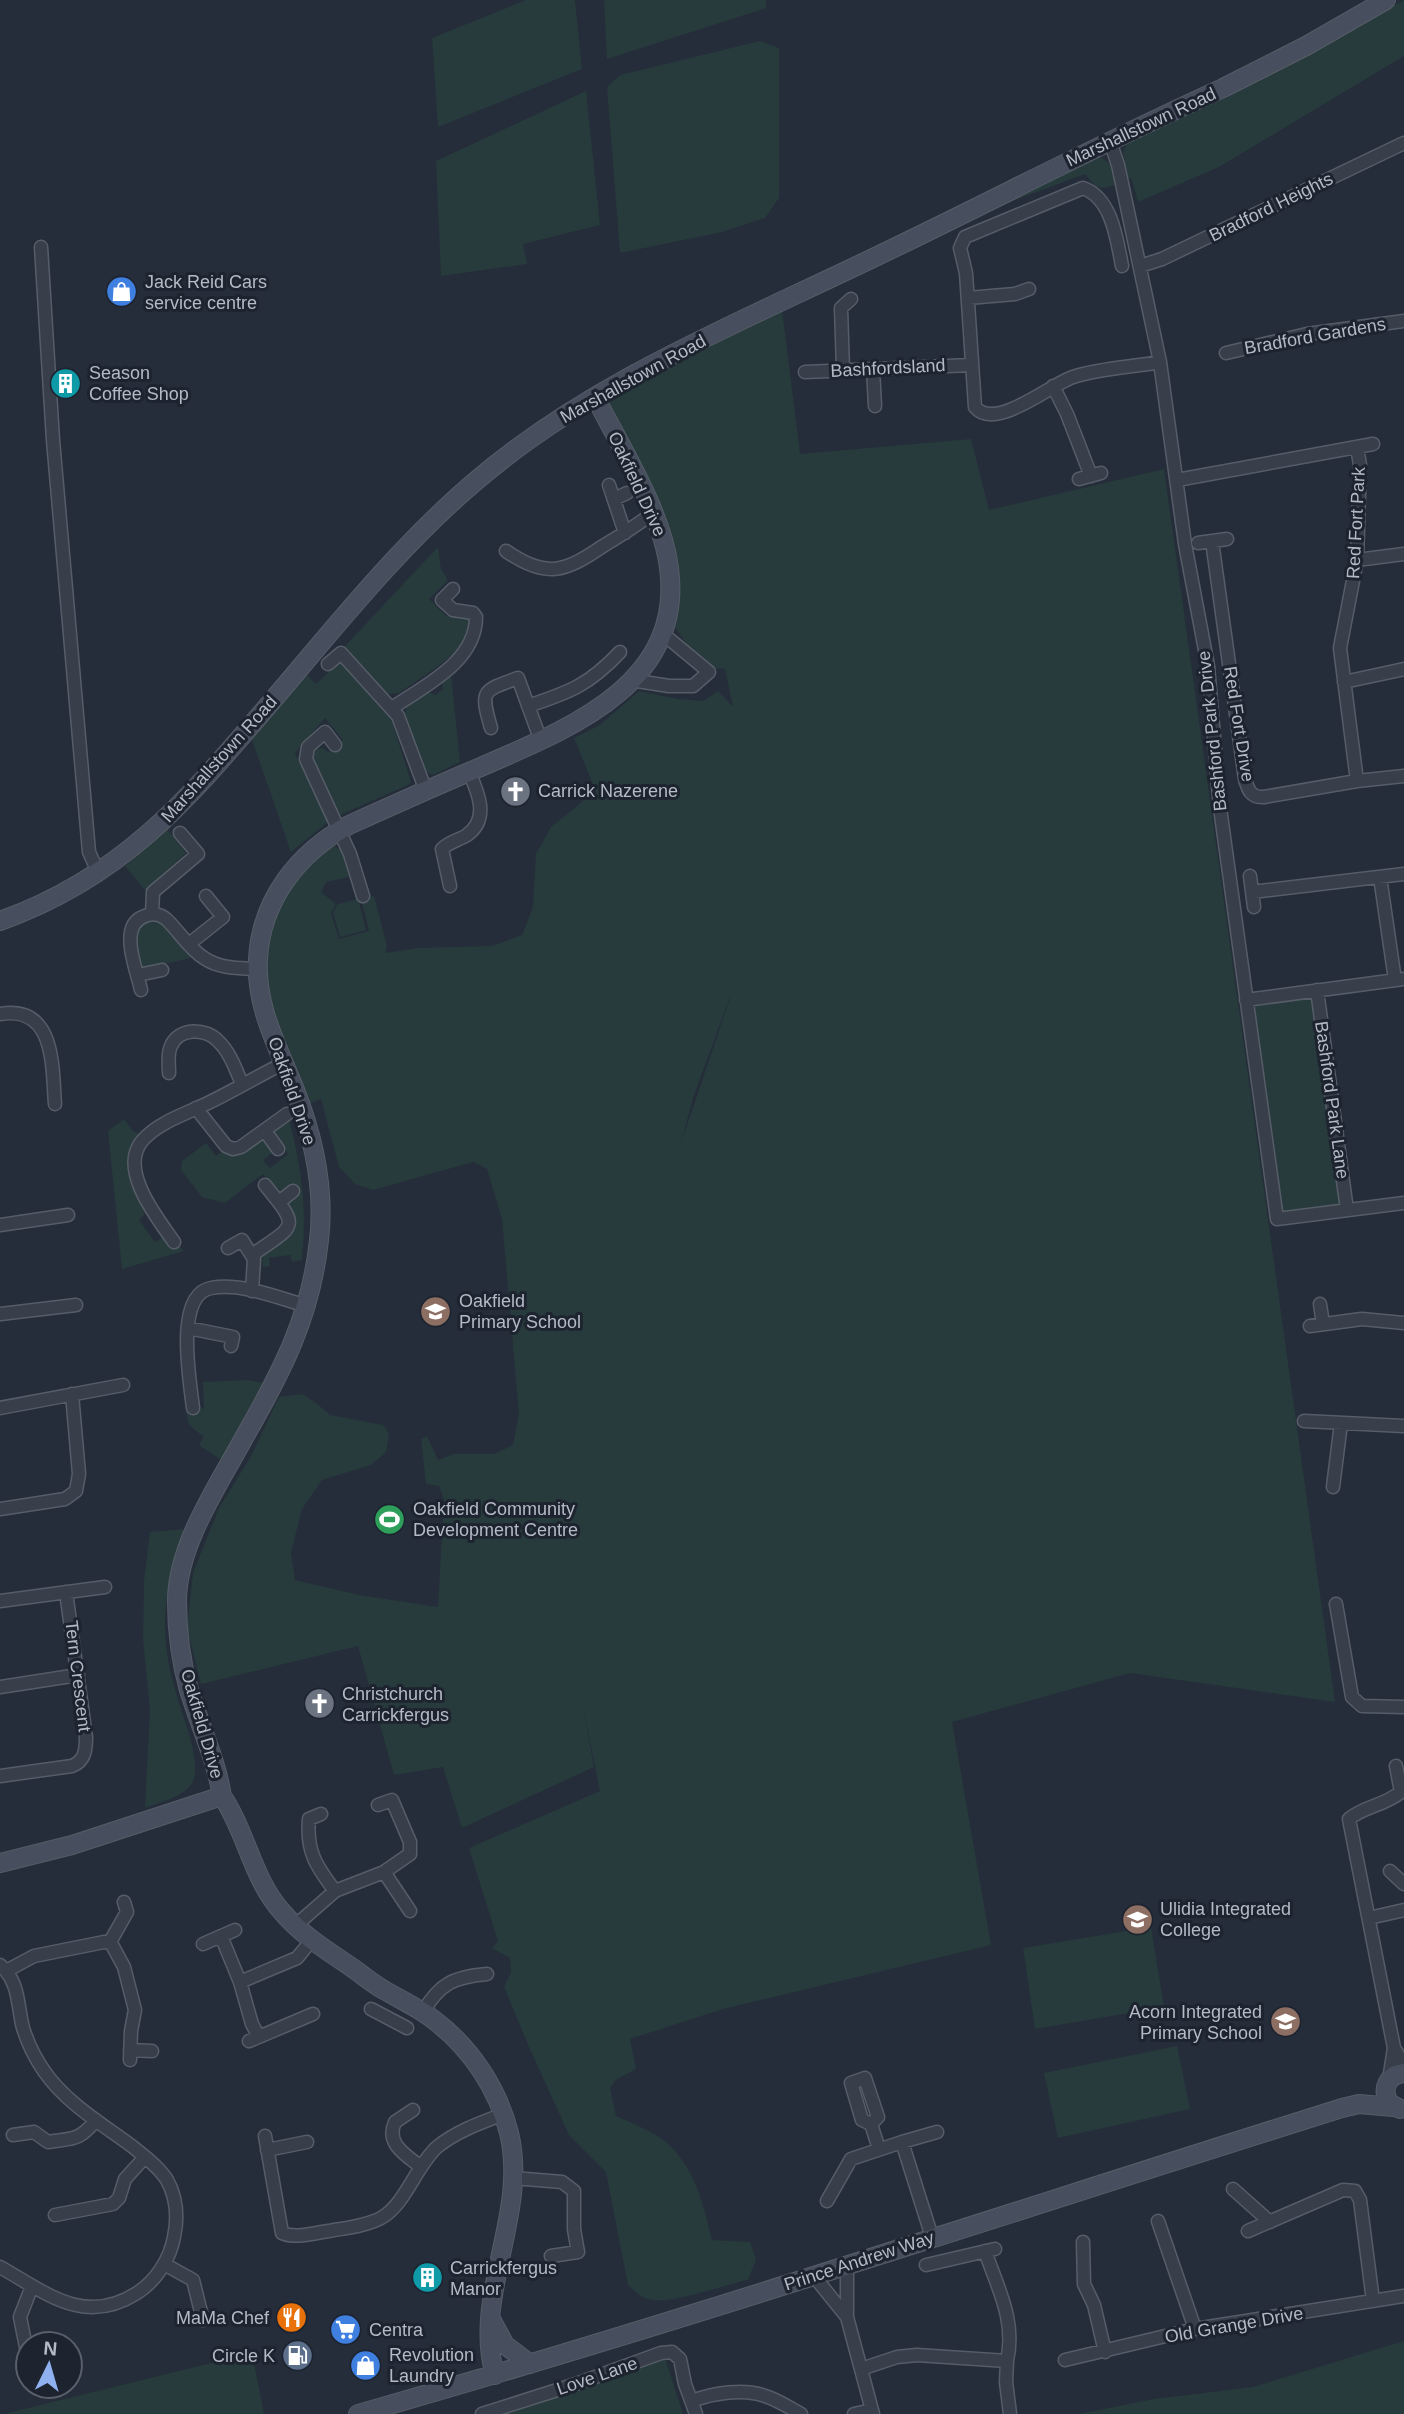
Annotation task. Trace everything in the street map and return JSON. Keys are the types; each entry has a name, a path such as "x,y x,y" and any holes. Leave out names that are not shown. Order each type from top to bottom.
{"street":[{"name":"Marshallstown Road","path":"0,921 33,909 99,874 159,825 200,784 372,583 430,523 478,479 562,417 595,397 780,302 1306,46 1386,0"},
{"path":"1110,141 1117,162 1160,362"},
{"name":"Bradford Heights","path":"1140,265 1162,259 1403,146"},
{"name":"Bashfordsland","path":"1122,266 1117,238 1105,209 1090,191 1079,188 965,237 960,248 968,298 974,405 984,414 996,413 1020,407 1053,386 1077,376 1160,362"},
{"path":"41,247 53,440 89,852 99,874"},
{"path":"968,298 1017,294 1029,289"},
{"path":"843,370 841,308 851,299"},
{"name":"Bradford Gardens","path":"1226,353 1307,334 1404,321"},
{"name":"Bashford Park Drive","path":"1160,362 1185,544 1208,666 1220,808 1277,1219 1347,1210"},
{"name":"Bashfordsland","path":"805,372 971,365"},
{"path":"873,369 876,406"},
{"path":"1053,386 1067,414 1090,476"},
{"name":"Oakfield Drive","path":"0,1863 72,1844 222,1796 183,1662 177,1599 181,1571 196,1528 299,1331 307,1306 320,1237 317,1174 309,1130 262,1006 257,970 261,932 276,894 302,860 316,847 339,831 541,741 595,712 631,681 653,652 662,633 671,583 664,543 653,513 595,397"},
{"name":"Red Fort Park","path":"1177,480 1373,444"},
{"name":"Red Fort Park","path":"1357,447 1360,469 1357,561 1340,645 1357,781"},
{"path":"609,485 625,533"},
{"path":"614,499 627,493"},
{"path":"506,551 531,566 559,570 577,563 653,513"},
{"path":"1198,543 1227,540"},
{"name":"Red Fort Drive","path":"1212,541 1245,779 1250,793 1264,797 1404,776"},
{"path":"1357,561 1404,554"},
{"path":"392,708 450,667 468,648 476,617 473,613 453,610 442,600 453,589"},
{"path":"631,681 694,686 709,672 662,633"},
{"path":"528,706 587,683 620,652"},
{"path":"328,664 341,653 392,708 402,725 426,791"},
{"path":"1344,681 1404,669"},
{"path":"491,728 485,698 491,688 518,678 541,741"},
{"path":"335,745 325,732 308,747 305,756 350,854 363,897"},
{"path":"450,886 442,849 471,832 480,815 480,798 469,772"},
{"path":"152,914 153,892 198,854 180,833"},
{"path":"1252,892 1404,874"},
{"path":"1250,876 1254,906"},
{"path":"1246,1000 1399,979 1380,877"},
{"path":"189,944 222,917 206,896"},
{"path":"141,990 130,930 136,920 152,914 165,918 199,955 211,962 226,967 257,970"},
{"path":"138,975 162,970"},
{"name":"Bashford Park Lane","path":"1317,990 1347,1210"},
{"path":"0,1014 24,1015 39,1025 46,1034 51,1051 55,1104"},
{"path":"169,1073 169,1056 173,1043 190,1032 201,1031 212,1035 226,1050 242,1084"},
{"path":"174,1242 141,1192 136,1177 136,1158 143,1140 174,1119 284,1063"},
{"path":"197,1108 231,1149 241,1147 287,1114"},
{"path":"265,1131 278,1149"},
{"path":"252,1255 288,1229 289,1216 265,1185"},
{"path":"279,1202 293,1191"},
{"path":"1347,1210 1404,1203"},
{"path":"0,1224 68,1215"},
{"path":"229,1248 242,1240 252,1255 252,1291"},
{"path":"193,1408 188,1364 188,1328 193,1301 203,1291 221,1287 252,1291 307,1306"},
{"path":"1321,1304 1316,1325 1362,1319 1404,1323"},
{"path":"0,1314 76,1305"},
{"path":"188,1328 233,1336"},
{"path":"0,1408 123,1385"},
{"path":"0,1509 65,1499 76,1491 79,1474 72,1394"},
{"path":"1304,1421 1404,1426"},
{"path":"1333,1487 1340,1423"},
{"path":"0,1601 104,1587"},
{"name":"Tern Crescent","path":"0,1776 72,1766 82,1760 86,1737 66,1592"},
{"path":"1336,1604 1352,1697 1362,1706 1404,1707"},
{"path":"0,1688 78,1675"},
{"path":"1396,1766 1401,1792 1391,1801 1357,1812 1349,1819 1394,2048 1393,2079 1386,2098 1400,2111"},
{"path":"222,1796 265,1890 295,1926 311,1941 440,2024 480,2067 491,2085 504,2114 512,2148 513,2178 489,2344 495,2375"},
{"path":"295,1926 335,1891 384,1872 406,1858 411,1848 393,1800 378,1805"},
{"path":"309,1819 311,1854 335,1891"},
{"path":"1390,1871 1404,1884"},
{"path":"384,1872 410,1911"},
{"path":"110,1942 127,1912 124,1902"},
{"path":"1369,1918 1404,1910"},
{"path":"203,1944 235,1930"},
{"path":"221,1936 240,1982 254,2039 313,2014"},
{"path":"240,1982 297,1958 311,1941"},
{"path":"0,2267 64,2302 89,2307 103,2306 137,2293 148,2284 164,2264 175,2235 176,2206 166,2179 145,2157 59,2089 33,2053 24,2029 16,1988 3,1968 37,1955 110,1942"},
{"path":"110,1942 124,1967 135,2010 130,2055 152,2051"},
{"path":"423,2012 442,1986 460,1978 487,1974"},
{"path":"393,1995 377,2012 407,2028"},
{"path":"1394,2048 1404,2064"},
{"name":"Prince Andrew Way","path":"358,2414 495,2375 1359,2104 1393,2079"},
{"name":"Prince Andrew Way","path":"1359,2104 1400,2111"},
{"path":"413,2110 395,2122 392,2138 399,2150 421,2167"},
{"path":"265,2136 282,2233 291,2237 380,2219 390,2211 432,2152 452,2136 504,2114"},
{"path":"13,2136 34,2132 48,2142 75,2138 84,2134 96,2120"},
{"path":"871,2124 879,2149"},
{"path":"827,2201 851,2159 937,2132"},
{"path":"267,2150 307,2142"},
{"path":"902,2142 932,2237"},
{"path":"55,2215 115,2203 120,2197 125,2179 145,2157"},
{"path":"513,2178 563,2182 574,2191 574,2229 578,2252 551,2256"},
{"path":"1233,2189 1270,2222"},
{"path":"1248,2231 1343,2190 1355,2191 1360,2200 1373,2301"},
{"path":"1158,2221 1195,2329"},
{"path":"1083,2242 1084,2284 1094,2305 1104,2352"},
{"path":"926,2266 990,2250 1008,2315 1010,2347 1006,2382 1010,2414"},
{"path":"164,2264 192,2279 203,2320"},
{"path":"847,2264 847,2316 872,2412 854,2414"},
{"path":"813,2275 847,2316"},
{"path":"23,2330 20,2316 32,2286"},
{"name":"Old Grange Drive","path":"1065,2360 1195,2329 1404,2296"},
{"path":"492,2321 503,2343 530,2364"},
{"name":"Love Lane","path":"482,2414 672,2351 680,2359 692,2401"},
{"path":"861,2369 897,2357 917,2355 1007,2361"},
{"path":"696,2414 692,2401 725,2393 748,2392 764,2395 802,2414"}],"shaded area":[{"path":"526,0 575,0 582,69 438,127 432,38"},
{"path":"604,0 766,0 766,8 607,59"},
{"path":"1404,0 1404,56 1219,167 1138,202 1132,180 1128,177 1123,153 1128,141 1219,96 1223,99 1230,96"},
{"path":"760,41 779,48 779,198 765,218 722,232 620,253 607,87 620,75"},
{"path":"586,91 600,225 523,244 527,264 441,276 436,161"},
{"path":"1101,157 1110,164 1115,185 1104,188 1095,186 1085,174 999,206 782,310 800,454 971,439 989,510 1164,469 1335,1702 1130,1673 952,1722 991,1945 723,2009 630,2039 636,2069 616,2080 610,2088 616,2116 656,2135 679,2155 700,2196 712,2240 750,2242 756,2259 748,2280 667,2300 645,2298 628,2285 606,2172 569,2135 529,2047 504,1987 511,1972 510,1958 492,1948 498,1941 469,1848 600,1791 584,1711 594,1767 462,1828 443,1767 394,1775 358,1646 201,1684 187,1628 193,1573 219,1508 251,1456 279,1397 302,1394 330,1415 383,1425 389,1434 386,1452 371,1465 322,1480 302,1509 291,1553 295,1580 359,1595 438,1607 444,1499 439,1486 426,1484 421,1439 427,1436 438,1460 454,1454 494,1454 513,1445 519,1414 502,1219 487,1169 473,1162 373,1190 355,1184 339,1167 321,1099 304,1106 267,998 266,948 279,903 305,867 335,846 342,851 349,877 326,882 321,892 336,904 331,913 339,939 369,931 361,899 374,896 387,946 385,953 419,948 492,946 522,935 533,907 536,854 551,827 595,789 574,738 600,725 639,691 703,701 718,691 733,707 725,669 701,666 667,615 669,565 595,397","holes":["731,994 681,1143 693,1098"]},
{"path":"438,547 441,569 448,580 429,599 447,617 467,616 469,620 464,638 452,655 434,669 399,693 388,694 345,646"},
{"path":"341,663 392,721 411,782 340,815 313,758 316,749 323,748 328,752 343,740 325,718 295,753 328,822 291,852 251,737 306,674 316,684"},
{"path":"451,674 460,762 433,775 426,772 405,711 412,701 427,691 435,695 443,689 442,682"},
{"path":"167,829 186,853 145,890 125,866"},
{"path":"358,899 366,930 340,937 333,912 338,904"},
{"path":"154,919 162,922 191,958 143,967 135,938 140,927"},
{"path":"1317,990 1347,1210 1277,1219 1246,1000"},
{"path":"124,1119 133,1131 140,1135 131,1167 132,1183 145,1214 139,1220 155,1242 162,1238 178,1243 184,1251 122,1269 108,1131"},
{"path":"289,1119 302,1189 302,1260 292,1262 290,1255 269,1258 270,1266 263,1267 262,1255 293,1231 295,1219 289,1203 292,1185 281,1191 263,1174 225,1203 202,1197 181,1170 182,1161 206,1143 216,1156 223,1151 234,1155 262,1140 267,1142 274,1152 263,1160 270,1168 288,1154 275,1134 277,1127"},
{"path":"248,1380 263,1383 221,1460 199,1445 204,1436 191,1427 187,1411 204,1408 203,1382"},
{"path":"187,1529 169,1585 165,1628 169,1664 193,1749 195,1774 192,1783 183,1792 145,1808 150,1709 143,1640 144,1581 150,1532"},
{"path":"1151,1927 1164,2007 1035,2029 1023,1948"},
{"path":"1177,2046 1190,2109 1058,2138 1044,2073"},
{"path":"1404,2341 1404,2414 1078,2414 1154,2399 1253,2387"},
{"path":"252,2353 264,2414 4,2414 61,2400 84,2400 84,2394"},
{"path":"665,2358 683,2414 484,2414"}],"place":[{"name":"Jack Reid Cars service centre","path":"122,292"},
{"name":"Season Coffee Shop","path":"66,383"},
{"name":"Carrick Nazerene","path":"515,791"},
{"name":"Oakfield Primary School","path":"436,1311"},
{"name":"Oakfield Community Development Centre","path":"390,1519"},
{"name":"Christchurch Carrickfergus","path":"319,1704"},
{"name":"Ulidia Integrated College","path":"1137,1919"},
{"name":"Acorn Integrated Primary School","path":"1285,2022"},
{"name":"Carrickfergus Manor","path":"427,2278"},
{"name":"MaMa Chef","path":"292,2318"},
{"name":"Centra","path":"346,2330"},
{"name":"Circle K","path":"298,2356"},
{"name":"Revolution Laundry","path":"366,2365"}]}
